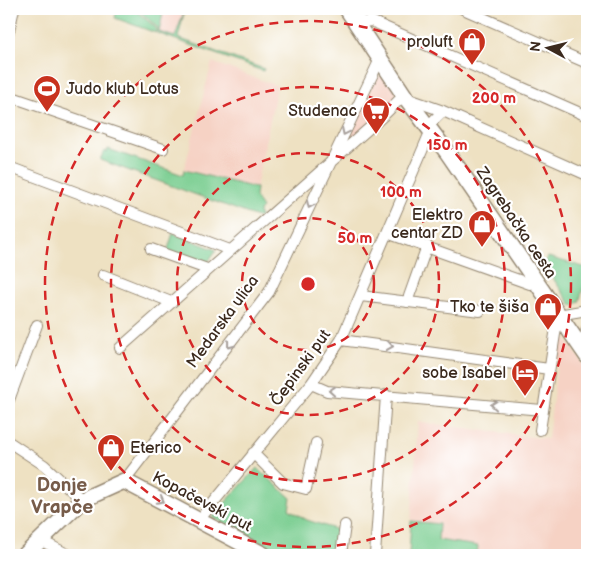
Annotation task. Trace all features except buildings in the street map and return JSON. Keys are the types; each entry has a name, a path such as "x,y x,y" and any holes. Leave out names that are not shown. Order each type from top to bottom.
{"street":[{"path":"9,30 14,9"},
{"path":"352,16 367,9"},
{"path":"462,9 587,63"},
{"path":"352,16 371,21 587,116"},
{"name":"Zagrebačka cesta","path":"352,16 381,57 406,98 585,352"},
{"name":"Medarska ulica","path":"25,555 82,500 124,480 260,307 269,292 381,57"},
{"path":"9,96 163,149"},
{"path":"120,348 401,98 443,111 587,175"},
{"path":"430,130 443,111"},
{"name":"Čepinski put","path":"199,520 311,384 341,340 430,130"},
{"path":"9,167 230,250"},
{"path":"387,233 530,284"},
{"path":"408,302 426,246"},
{"path":"151,249 206,270"},
{"path":"104,275 171,302"},
{"path":"361,296 480,311"},
{"path":"540,430 558,315 587,310"},
{"path":"9,400 36,325"},
{"name":"Zagrebačka cesta","path":"585,352 587,329"},
{"path":"341,340 549,369"},
{"path":"311,384 327,391 542,410"},
{"path":"375,555 386,395"},
{"path":"9,442 44,465 82,500"},
{"path":"253,453 283,482 306,489 316,443"},
{"name":"Kopačevski put","path":"124,480 264,555"},
{"path":"341,555 345,525"},
{"path":"40,540 69,555"}],"shaded area":[{"path":"144,9 185,9 175,37 159,32 163,13"},
{"path":"212,62 277,86 256,188 184,170"},
{"path":"382,75 397,91 396,100 347,144 342,142 377,77"},
{"path":"561,332 587,369 587,525 584,554 477,555 477,546 438,540 411,521 418,422 548,439"}],"green space":[{"path":"117,9 134,9 156,28 156,33 115,18"},
{"path":"137,9 163,13 159,32 175,37 185,9 178,38 264,69 263,71 157,33 158,28"},
{"path":"108,149 183,175 184,170 256,188 255,197 262,208 259,211 260,218 100,160 104,151 107,152"},
{"path":"173,233 216,250 206,265 167,252"},
{"path":"548,257 587,268 587,276 579,302 572,306 544,265"},
{"path":"257,468 291,498 289,509 307,520 338,530 335,555 286,555 212,517"},
{"path":"411,521 439,524 438,540 478,546 477,555 409,555"}],"place":[{"name":"proluft","path":"472,66"},
{"name":"Judo klub Lotus","path":"47,113"},
{"name":"Studenac","path":"376,135"},
{"name":"Elektro centar ZD","path":"482,248"},
{"name":"Tko te šiša","path":"548,331"},
{"name":"sobe Isabel","path":"525,397"},
{"name":"Eterico","path":"111,472"}],"district":[{"name":"Donje Vrapče","path":"62,496"}]}
